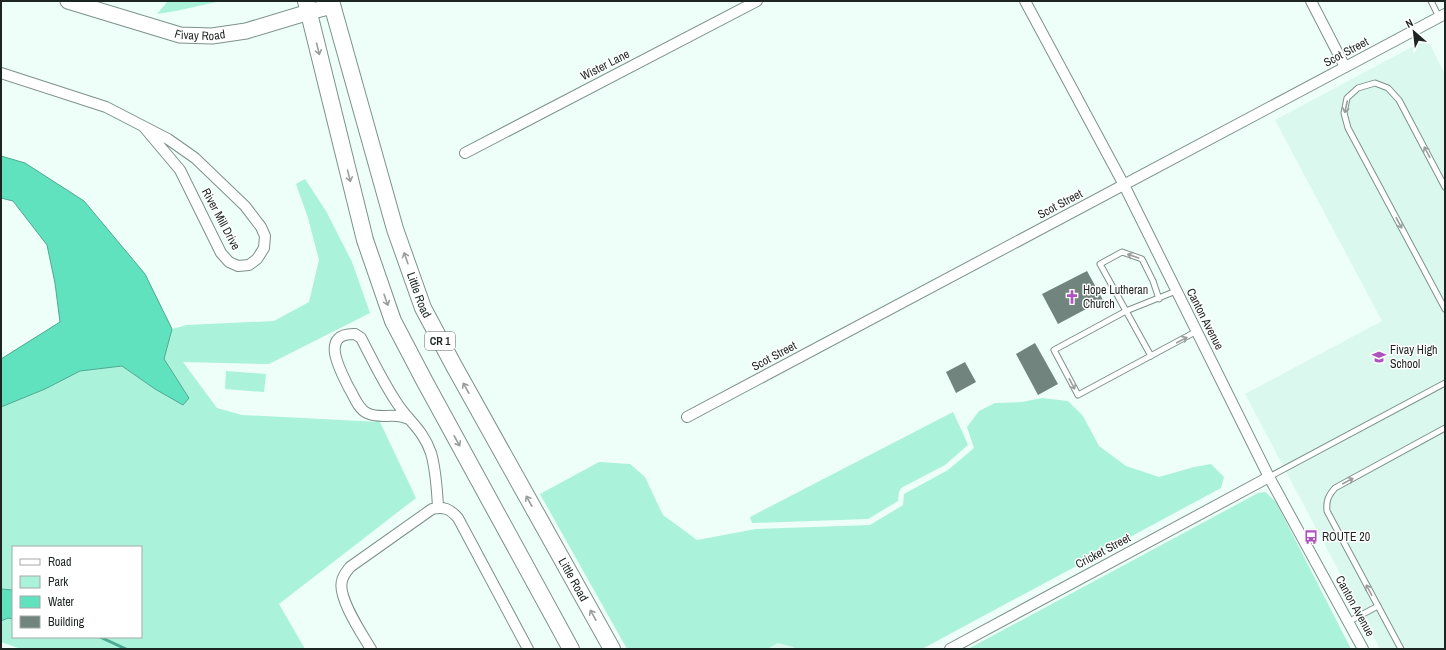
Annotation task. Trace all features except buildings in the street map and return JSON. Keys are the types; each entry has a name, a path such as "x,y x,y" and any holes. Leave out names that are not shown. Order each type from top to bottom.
{"main road":[{"name":"Little Road","path":"332,4 395,229 423,308 612,649"},
{"name":"CR 1","path":"307,6 365,240 393,321 567,648"}],"street":[{"name":"Fivay Road","path":"68,1 180,35 212,36 246,31 307,6 332,4"},
{"name":"Wister Lane","path":"465,153 757,1"},
{"name":"Canton Avenue","path":"1025,1 1124,185 1269,477 1363,649"},
{"path":"1311,1 1345,68"},
{"name":"Scot Street","path":"687,417 1442,16"},
{"name":"River Mill Drive","path":"1,73 106,107 143,126 168,140 195,158 245,206 261,227 265,236 264,248 257,259 249,265 238,266 229,262 221,253 180,170 143,126"},
{"path":"410,419 398,416 377,416 366,413 360,407 339,369 335,355 335,345 338,338 343,334 355,334 361,338 395,401 416,425 422,435 431,452 435,467 438,508"},
{"name":"Cricket Street","path":"950,649 1269,477"},
{"path":"370,649 343,599 341,588 345,574 350,568 432,509 441,507 451,511 458,518 528,649"}],"lane":[{"path":"1431,1 1442,16"},
{"path":"1445,187 1399,100 1388,88 1375,83 1358,88 1348,98 1344,113 1348,128 1445,309"},
{"path":"1152,356 1100,264 1122,252 1142,259 1153,281 1158,298"},
{"path":"1176,292 1126,311 1054,350 1078,395 1197,332"},
{"path":"1269,477 1444,384"},
{"path":"1401,649 1327,511 1326,502 1335,488 1445,428"},
{"path":"1348,622 1378,606"}],"shaded area":[{"name":"Fivay High School","path":"1427,39 1445,74 1445,649 1380,649 1245,394 1382,321 1275,120"},
{"path":"778,643 794,647 795,649 767,649"}],"green space":[{"path":"168,1 221,1 157,14"},
{"path":"305,179 326,211 352,262 370,313 269,364 183,362 217,408 242,415 380,422 416,498 279,604 305,649 21,649 1,642 1,621 8,618 12,619 12,638 142,638 142,546 12,546 12,590 1,589 1,407 45,389 80,371 122,366 155,389 183,405 189,397 164,359 172,329 187,325 274,321 309,302 319,260 308,218 296,184"},
{"path":"226,371 266,374 264,392 225,389"},
{"path":"1042,398 1068,401 1083,416 1099,446 1126,466 1159,477 1194,467 1211,464 1224,477 1221,488 922,649 795,649 793,647 778,643 767,649 627,649 540,494 599,462 630,464 645,477 663,515 697,540 756,529 870,525 903,505 904,494 948,470 974,448 967,427 979,411 995,403 1022,402"},
{"path":"953,412 968,445 945,465 901,488 898,501 868,519 752,523 750,517"},
{"path":"1265,492 1276,502 1351,649 968,649 1258,493"}],"water":[{"path":"1,156 25,163 84,201 145,274 172,329 164,359 189,398 183,405 155,389 122,366 80,371 45,389 1,407 1,359 60,322 55,283 47,245 13,201 1,198"},
{"path":"1,589 12,590 12,619 8,618 1,621"}],"waterway":[{"path":"102,638 126,649"}],"place":[{"name":"Hope Lutheran Church","path":"1072,297"},
{"name":"Fivay High School","path":"1379,357"},
{"name":"ROUTE 20","path":"1311,537"}]}
